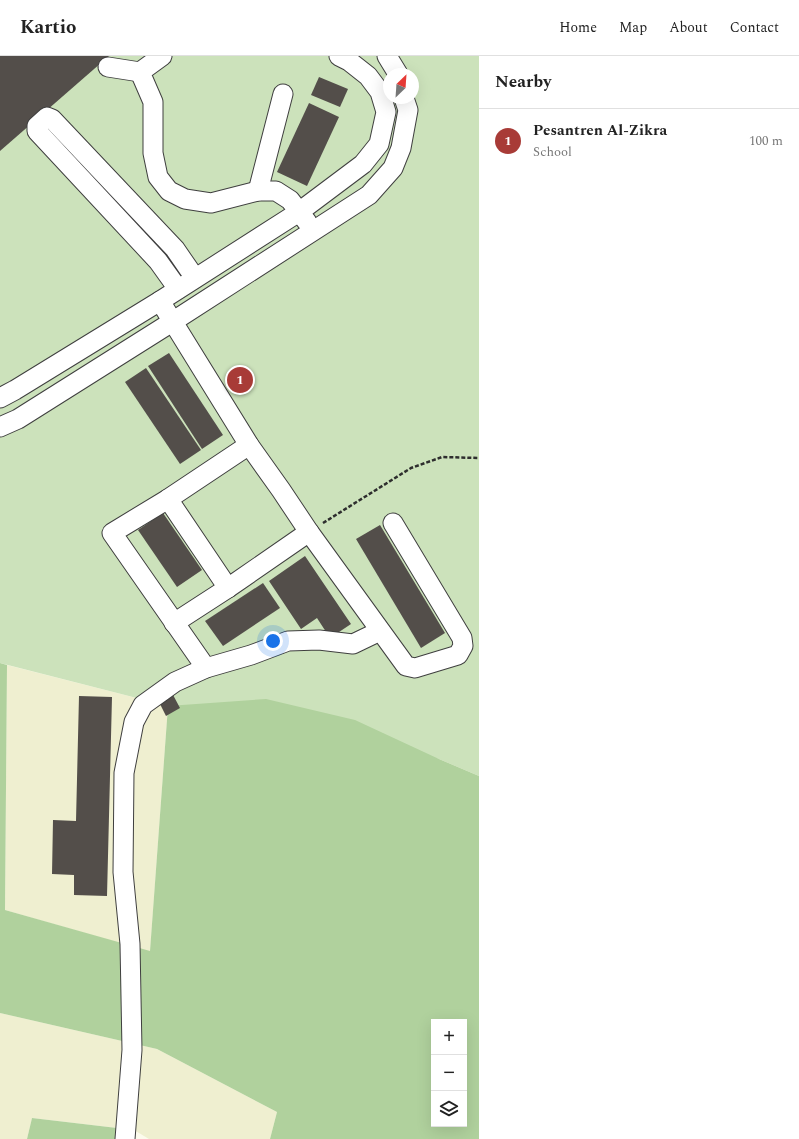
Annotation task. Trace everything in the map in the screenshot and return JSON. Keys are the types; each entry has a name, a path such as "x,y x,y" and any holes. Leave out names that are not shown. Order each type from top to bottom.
{"street":[{"path":"108,67 140,72 162,56"},
{"path":"0,398 160,301 298,212 363,164 379,144 386,112 380,92 368,76 349,61 339,56"},
{"path":"387,56 394,68"},
{"path":"140,72 153,102 153,153 158,177 169,191 185,199 211,203 258,191 276,191 290,200 314,231"},
{"path":"258,191 283,94"},
{"path":"0,427 18,419 369,195 392,168 401,148 408,110 406,104"},
{"path":"178,289 158,260 37,131 37,126 47,117 52,119 175,249 195,278"},
{"path":"160,301 249,445 309,532 406,666 415,668 458,655 463,646 462,638 393,523"},
{"path":"206,668 112,533 168,499 249,445"},
{"path":"168,499 228,588"},
{"path":"174,623 309,532"},
{"path":"125,1139 132,1050 130,944 123,872 124,773 134,722 143,705 175,682 206,668 250,655 288,641 319,640 353,644 380,631"}],"path":[{"path":"309,532 411,468 442,457 479,458"}],"green space":[{"path":"0,56 479,56 479,776 439,759 168,706 0,663"},
{"path":"0,663 7,665 5,910 150,951 168,706 266,699 355,720 479,776 479,1139 270,1139 277,1112 157,1049 0,1013"},
{"path":"7,665 168,706 150,952 5,910"},
{"path":"0,1013 157,1049 277,1112 270,1139 149,1139 134,1130 32,1118 27,1139 0,1139"},
{"path":"32,1118 134,1130 133,1139 27,1139"}],"building":[{"path":"0,56 109,56 0,151"},
{"path":"319,77 348,89 340,107 311,95"},
{"path":"309,103 339,117 307,186 277,172"},
{"path":"169,353 223,435 202,449 148,366"},
{"path":"146,368 201,450 180,464 125,382"},
{"path":"163,513 202,570 177,587 138,530"},
{"path":"380,525 445,633 421,648 356,539"},
{"path":"305,556 351,624 330,638 317,618 301,629 269,581"},
{"path":"263,583 280,608 223,646 205,621"},
{"path":"172,693 180,708 166,716 158,700"},
{"path":"79,696 112,697 107,896 74,895 74,875 52,874 53,820 76,821"}],"place":[{"name":"Pesantren Al-Zikra","path":"240,380"}]}
